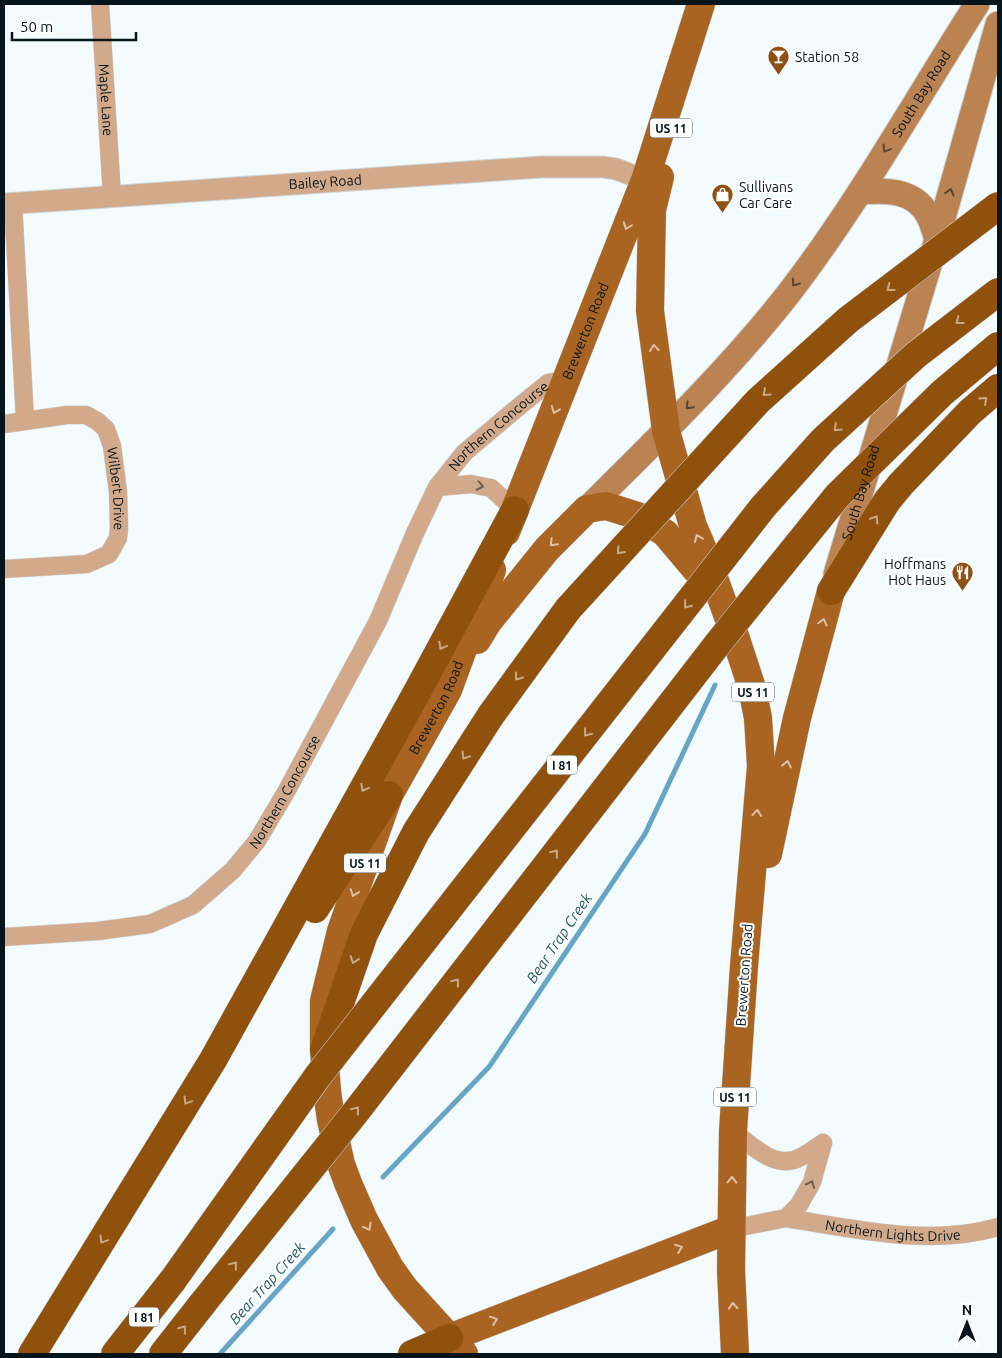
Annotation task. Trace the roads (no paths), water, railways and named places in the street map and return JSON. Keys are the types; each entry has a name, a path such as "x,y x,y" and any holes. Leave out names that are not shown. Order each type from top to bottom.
{"highway":[{"path":"324,1050 364,934 416,832 491,715 568,609 758,400 848,320 998,206"},
{"name":"I 81","path":"115,1354 173,1280 317,1077 763,507 824,440 916,355 998,292"},
{"name":"I 81","path":"163,1354 367,1097 719,642 837,496 942,393 998,346"},
{"path":"831,591 887,501 896,490 970,412 998,388"},
{"path":"32,1354 213,1060 417,692 515,510"},
{"path":"213,1060 293,943 389,795"},
{"path":"412,1354 456,1346"}],"main road":[{"name":"Brewerton Road","path":"456,1346 405,1289 390,1268 364,1220 341,1164 331,1120 324,1050 324,1001 341,931 389,795 448,690 515,510 644,180 702,4"},
{"name":"South Bay Road","path":"448,690 488,622 547,549 666,431 736,357 789,292 860,192 977,4"},
{"name":"South Bay Road","path":"744,966 798,718 831,591 937,238 998,24"},
{"name":"Brewerton Road","path":"689,46 652,210 650,311 666,431 693,526 707,560 752,688 759,727 761,766 744,966 733,1131 731,1270 735,1354"},
{"path":"644,180 650,190 652,210"},
{"path":"860,192 882,190 895,192 915,200 928,215 937,238"},
{"path":"587,509 606,506 638,516 665,533 722,602"},
{"path":"456,1346 731,1229"}],"street":[{"name":"Maple Lane","path":"100,4 112,196"},
{"name":"Bailey Road","path":"8,204 540,167 603,167 616,169 644,180"},
{"path":"8,204 25,420"},
{"name":"Northern Concourse","path":"4,937 98,931 150,924 193,905 233,870 257,841 286,792 378,621 415,532 437,487 464,453 516,409 548,383 568,378"},
{"name":"Wilbert Drive","path":"4,424 67,415 86,415 97,421 106,429 112,446 118,492 118,538 109,554 87,564 4,569"},
{"name":"Northern Concourse","path":"437,487 471,484 491,488 515,510"},
{"path":"731,1229 786,1218 799,1205 812,1182 823,1143 798,1159 778,1161 770,1158 733,1131"},
{"name":"Northern Lights Drive","path":"786,1218 846,1228 920,1235 963,1234 982,1232 998,1227"}],"waterway":[{"name":"Bear Trap Creek","path":"383,1177 489,1067 645,834 715,685"},
{"name":"Bear Trap Creek","path":"220,1354 333,1229"}],"place":[{"name":"Station 58","path":"779,76"},
{"name":"Sullivans Car Care","path":"723,214"},
{"name":"Hoffmans Hot Haus","path":"962,591"}]}
